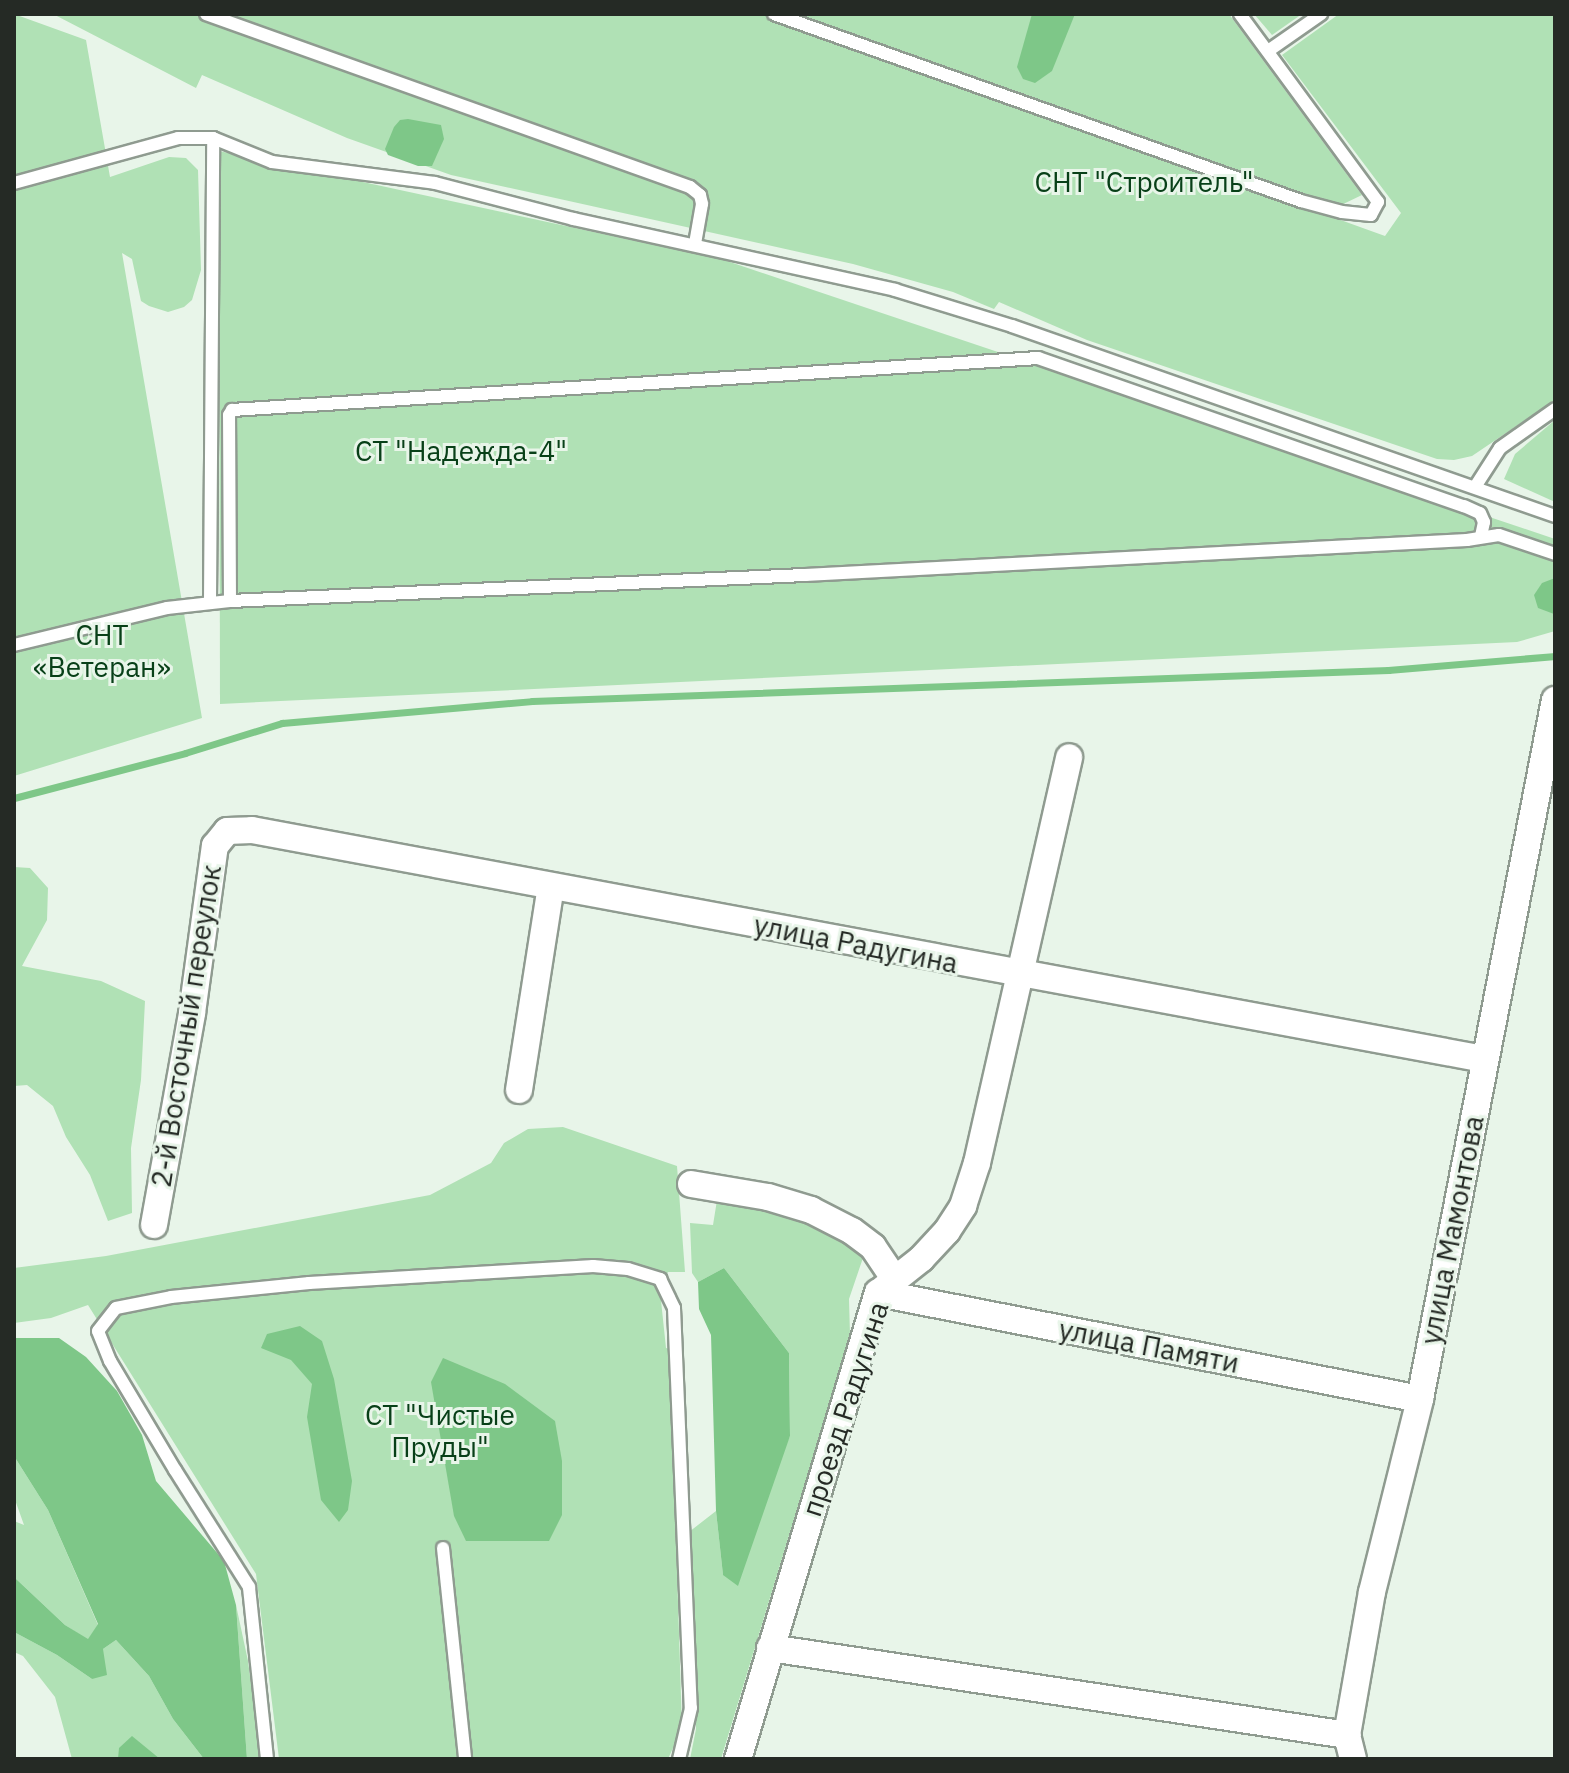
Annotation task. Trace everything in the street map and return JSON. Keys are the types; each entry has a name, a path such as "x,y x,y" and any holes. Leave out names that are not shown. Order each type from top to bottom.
{"street":[{"name":"улица Мамонтова","path":"1350,1747 1372,1592 1420,1399 1555,700"},
{"name":"проезд Радугина","path":"738,1759 770,1648 887,1287 947,1231 963,1206 977,1163 1022,975 1069,757"},
{"name":"улица Радугина","path":"227,831 252,830 1484,1059"},
{"name":"2-й Восточный переулок","path":"154,1225 192,1013 215,846 227,831"},
{"path":"519,1090 551,886"},
{"path":"691,1184 768,1197 811,1210 852,1231 873,1247 887,1287"},
{"name":"улица Памяти","path":"887,1287 1420,1399"},
{"path":"770,1648 1350,1747"}],"lane":[{"path":"206,14 690,187 700,195 702,204 695,243"},
{"path":"774,14 1301,201 1342,212 1371,215 1378,202 1240,14"},
{"path":"1268,51 1321,14"},
{"path":"14,183 178,138 213,138 272,162 435,183 573,219 695,243 895,290 1012,326 1555,516"},
{"path":"210,602 213,138"},
{"path":"230,601 229,415 232,410 1038,358 1464,506 1480,513 1484,522 1481,536"},
{"path":"1475,487 1500,448 1555,409"},
{"path":"14,645 167,608 210,602 868,572 1467,540 1481,536 1512,538 1555,554"},
{"path":"267,1759 249,1587 110,1361 98,1331 116,1308 171,1297 309,1283 593,1266 628,1269 660,1279 674,1308 691,1708 679,1759"},
{"path":"443,1548 465,1759"}],"green space":[{"name":"СНТ «Ветеран»","path":"14,14 86,40 110,177 169,157 186,158 198,170 201,270 192,300 184,307 168,312 141,301 132,259 122,253 202,718 14,776"},
{"name":"СНТ \"Строитель\"","path":"53,14 1229,14 1362,195 1337,207 1335,218 1385,236 1401,213 1282,55 1339,14 1555,14 1555,400 1472,456 1454,460 1437,459 1087,340 999,302 994,309 953,292 853,264 451,175 347,138 202,75 196,88"},
{"path":"1254,14 1302,14 1272,35"},
{"name":"СТ \"Надежда-4\"","path":"219,151 724,260 1555,539 1555,631 1517,642 220,704"},
{"path":"1555,420 1555,502 1504,479 1515,454"},
{"path":"14,867 30,868 48,888 47,920 22,966 101,981 145,1001 141,1080 131,1148 132,1213 108,1221 90,1175 66,1137 53,1106 27,1085 14,1086"},
{"name":"СТ \"Чистые Пруды\"","path":"563,1127 677,1166 685,1272 668,1272 660,1291 666,1348 670,1349 682,1728 668,1759 279,1759 256,1574 88,1305 51,1318 14,1323 14,1268 106,1256 430,1195 491,1163 504,1143 528,1129"},
{"path":"718,1194 827,1227 865,1252 849,1299 850,1335 721,1759 690,1759 696,1729 689,1532 716,1511 723,1575 790,1436 789,1353 724,1268 698,1282 692,1273 690,1223 713,1225"},
{"path":"14,1456 48,1510 98,1625 88,1640 65,1625 14,1577 14,1521 24,1525 14,1497"},
{"path":"236,1605 248,1661 261,1759 247,1759"},
{"path":"14,1632 57,1655 92,1679 103,1649 116,1640 149,1676 173,1719 204,1759 72,1759 55,1697 23,1656 14,1652"}],"shaded area":[{"path":"1032,14 1075,14 1052,71 1035,83 1023,79 1017,67"},
{"path":"400,120 441,125 444,139 432,166 418,166 388,155 385,149 394,127"},
{"path":"1555,578 1554,614 1538,608 1534,595 1542,583"},
{"path":"724,1268 789,1353 790,1436 738,1586 723,1575 716,1511 711,1335 699,1309 698,1282"},
{"path":"300,1326 322,1341 334,1379 352,1481 348,1510 339,1522 321,1500 307,1417 312,1384 291,1360 261,1348 267,1334"},
{"path":"14,1338 59,1338 86,1357 117,1391 142,1435 156,1481 224,1561 236,1605 247,1759 204,1759 173,1719 149,1676 116,1640 103,1649 107,1675 92,1679 57,1655 14,1632 14,1577 65,1625 88,1639 98,1624 48,1510 14,1456"},
{"path":"443,1358 505,1384 555,1421 562,1461 562,1515 549,1541 466,1541 454,1516 431,1382"},
{"path":"132,1736 160,1759 118,1759 119,1748"}],"waterway":[{"path":"14,798 185,753 282,723 532,701 1388,670 1555,656"}]}
